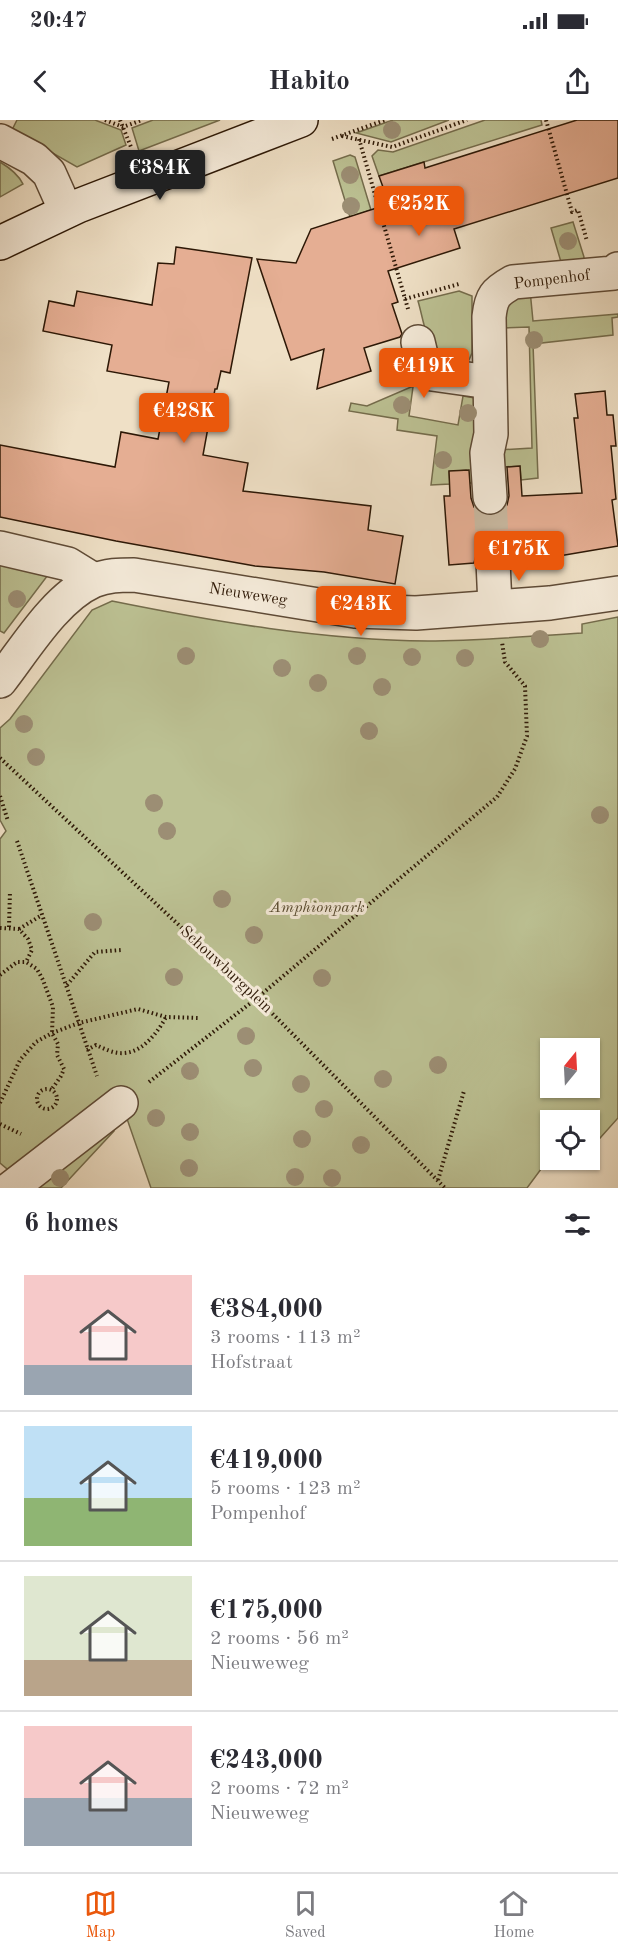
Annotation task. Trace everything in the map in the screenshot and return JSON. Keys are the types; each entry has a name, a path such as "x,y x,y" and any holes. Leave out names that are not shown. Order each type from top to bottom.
{"street":[{"path":"0,243 66,212 301,120"},
{"path":"0,141 34,159 49,173 66,212"},
{"name":"Pompenhof","path":"491,301 500,289 513,282 607,271"},
{"path":"490,497 487,453 490,434 489,317 491,301"},
{"path":"418,342 424,367 432,374 489,382"},
{"path":"0,548 68,564 94,580"},
{"path":"493,561 495,606"},
{"name":"Nieuweweg","path":"0,681 54,611 73,593 94,580 113,575 134,575 355,611 416,613 550,603 618,592"},
{"path":"11,1188 110,1092"}],"path":[{"path":"105,120 123,127 142,120"},
{"path":"120,120 136,157"},
{"path":"341,135 392,147 468,120"},
{"path":"546,120 572,212 578,210 607,271"},
{"path":"359,139 418,342"},
{"path":"405,299 462,283 491,301"},
{"path":"17,841 67,984 87,1050 110,1092 257,998 497,797 515,769 527,736 525,686 506,662 495,606"},
{"name":"Schouwburgplein","path":"0,758 257,998 445,1188"},
{"path":"0,796 8,821"},
{"path":"9,927 10,891"},
{"path":"19,929 42,915"},
{"path":"0,928 19,929 31,944 32,950 26,962"},
{"path":"67,984 95,952 121,950"},
{"path":"0,975 17,962 26,962 37,969 43,980 53,1007 52,1033 57,1044 57,1055 64,1069 52,1089"},
{"path":"0,1103 20,1060 36,1042 52,1033 79,1023 138,1009 166,1017 200,1018"},
{"path":"87,1050 96,1045 116,1053 125,1053 138,1048 160,1029 166,1017"},
{"path":"43,1089 52,1089 57,1096 57,1102 50,1109 43,1108 37,1100 38,1094 43,1089"},
{"path":"438,1180 465,1091"}],"green space":[{"path":"17,120 95,120 121,130 126,145 77,167 12,130"},
{"path":"153,120 220,120 139,151 132,128"},
{"path":"393,120 449,120 391,142 356,133"},
{"path":"485,120 541,120 542,125 379,176 372,156 378,150 393,152"},
{"path":"350,155 355,157 371,210 350,217 333,161"},
{"path":"0,162 19,177 23,184 0,197"},
{"path":"573,222 584,257 583,262 561,262 551,228"},
{"path":"530,290 533,321 618,314 618,317 612,318 613,335 533,344 538,478 521,480 520,466 503,467 498,450 532,448 529,327 502,328 506,305"},
{"path":"459,291 472,296 472,353 469,360 456,363 445,361 432,347 418,301"},
{"path":"413,387 409,416 458,425 463,396 475,398 479,483 467,483 466,470 449,472 450,484 431,485 437,436 397,430 398,419 349,411 351,403 367,406"},
{"path":"0,559 51,571 4,633 0,631"},
{"name":"Amphionpark","path":"112,601 269,629 388,640 486,639 582,633 582,624 618,617 618,1118 600,1138 600,1110 540,1110 540,1170 527,1188 151,1188 125,1113 12,1173 0,1163 0,839 6,831 0,820 0,728 10,719 92,610"},
{"path":"113,1127 114,1131 61,1188 36,1188"}],"building":[{"path":"577,120 618,120 618,178 454,229 460,248 388,271 398,302 392,304 402,334 400,337 364,348 371,371 317,389 324,349 291,360 257,259 296,263 311,229 389,204 379,176 424,162 425,168"},
{"path":"176,247 252,258 230,373 221,371 217,389 215,389 203,455 248,463 243,491 371,506 368,530 403,536 395,584 324,572 255,566 0,517 0,445 115,467 121,432 158,439 169,382 107,371 112,345 43,331 49,301 74,306 77,291 152,305 158,263 174,264"},
{"path":"605,391 607,415 613,415 616,446 611,446 616,499 612,500 618,546 553,557 512,560 509,551 502,545 492,542 482,546 477,552 474,563 449,565 444,496 450,496 449,471 469,470 474,507 481,514 491,516 501,512 507,505 509,496 507,467 520,466 522,496 582,493 574,418 578,418 575,394"}],"tunnel":[{"path":"490,497 493,561"}]}
